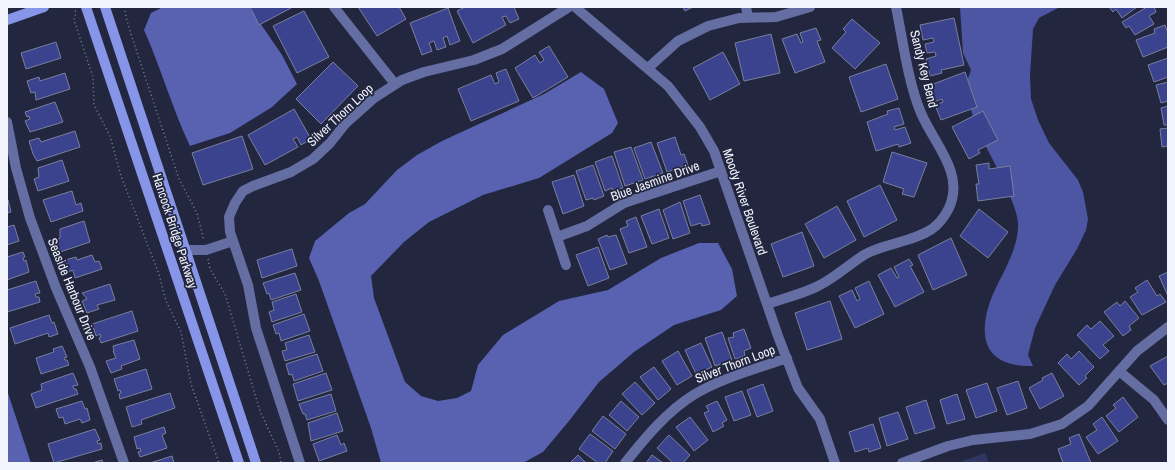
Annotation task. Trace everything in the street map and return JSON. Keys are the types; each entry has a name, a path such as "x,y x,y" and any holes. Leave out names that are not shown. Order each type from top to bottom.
{"main road":[{"path":"7,20 44,7"},
{"name":"Hancock Bridge Parkway","path":"86,7 239,463"},
{"name":"Hancock Bridge Parkway","path":"105,7 256,463"}],"street":[{"path":"334,7 395,84"},
{"name":"Silver Thorn Loop","path":"300,463 256,328 248,285 230,232 229,217 235,202 243,191 291,172 313,159 330,143 346,123 374,98 395,84 424,72 474,60 502,49 569,7"},
{"name":"Moody River Boulevard","path":"575,7 668,86 700,127 714,151 786,358 798,388 820,419 835,463"},
{"path":"746,7 748,17"},
{"path":"648,68 678,41 697,31 718,23 748,17 776,17 810,7"},
{"name":"Sandy Key Bend","path":"767,304 818,287 841,273 864,255 919,236 932,229 945,216 951,203 954,190 953,177 947,160 921,114 913,88 896,7"},
{"name":"Seaside Harbour Drive","path":"7,122 16,168 30,218 54,282 90,367 124,463"},
{"name":"Blue Jasmine Drive","path":"557,237 587,226 624,203 721,171"},
{"path":"548,210 566,265"},
{"path":"186,250 206,250 233,241"},
{"path":"902,463 948,446 967,441 1030,434 1062,424 1088,406 1137,351 1168,327"},
{"name":"Silver Thorn Loop","path":"625,463 645,437 694,394 718,383 786,358"},
{"path":"1119,371 1154,400 1168,420"},
{"name":"Moody River Boulevard","path":"830,447 830,463"}],"path":[{"path":"74,7 76,13 74,20 93,77 94,105 110,136 121,176 159,274 166,301 181,332 192,384 219,463"},
{"path":"126,7 125,12 129,28 179,179 197,213 210,269 225,294 260,411 279,452 281,463"}],"shaded area":[{"path":"163,7 249,7 282,55 297,84 272,107 230,133 190,146 144,30 151,13"},
{"path":"960,7 1060,7 1039,18 1033,29 1030,75 1031,99 1038,120 1049,143 1078,180 1083,192 1088,219 1086,230 1077,249 1055,285 1035,328 1028,355 1033,366 1008,363 999,359 987,344 985,322 988,308 1015,245 1018,223 1016,212 1010,197 977,127 972,113 967,84 971,70 963,53"},
{"path":"581,72 604,89 618,123 612,133 539,178 483,195 429,222 404,242 371,276 374,298 405,382 421,396 438,401 457,398 471,391 478,365 503,335 559,301 608,290 661,258 699,243 718,243 732,269 737,296 721,310 674,325 634,352 599,382 543,452 523,463 381,463 371,428 319,281 309,258 315,241 349,213 365,204 397,170 417,155 442,141 544,94"},
{"path":"7,390 31,463 7,463"},
{"path":"985,453 989,463 957,463"}],"building":[{"path":"250,7 290,7 291,8 259,25"},
{"path":"358,7 399,7 406,19 377,36"},
{"path":"465,7 514,7 519,19 510,23 506,16 502,17 506,25 473,43 457,11"},
{"path":"683,7 693,7 685,11"},
{"path":"1109,7 1137,7 1122,18 1116,9 1113,12"},
{"path":"1147,7 1154,7 1156,12 1149,16 1154,24 1135,35 1129,26 1126,28 1122,22"},
{"path":"448,8 460,41 450,45 447,36 443,38 446,47 437,50 434,41 429,43 432,51 422,55 410,23"},
{"path":"304,11 329,57 297,73 273,26"},
{"path":"954,18 964,65 941,70 942,73 930,76 926,59 936,56 935,52 927,53 925,44 934,42 933,38 923,40 920,25"},
{"path":"852,19 880,43 855,69 832,48 846,32 843,29"},
{"path":"1165,25 1168,33 1168,47 1143,57 1136,40 1155,33 1154,29"},
{"path":"816,28 821,40 817,41 825,62 795,73 782,39 797,34 801,43 803,42 800,33"},
{"path":"771,34 780,73 744,81 735,43"},
{"path":"56,42 61,58 26,69 21,53"},
{"path":"549,46 568,77 533,98 515,68 535,55 540,63 544,60 539,52"},
{"path":"723,52 740,84 710,100 693,68"},
{"path":"1168,58 1168,77 1154,82 1148,65"},
{"path":"333,62 358,86 321,124 296,99"},
{"path":"886,64 898,99 861,112 849,77"},
{"path":"506,69 519,101 471,121 458,89 491,75 495,84 499,82 496,73"},
{"path":"965,72 977,107 941,120 935,105 943,102 942,99 934,102 928,86"},
{"path":"65,73 70,89 36,100 35,92 31,93 27,81 39,77 40,81"},
{"path":"1168,82 1168,101 1161,103 1156,85"},
{"path":"55,102 63,122 30,132 25,121 30,119 29,116 27,117 25,112"},
{"path":"1168,106 1168,125 1164,125 1161,108"},
{"path":"899,108 904,124 894,127 895,130 905,127 911,143 899,147 898,144 876,151 867,122 888,114 887,111"},
{"path":"294,109 311,139 301,145 297,137 293,139 298,147 265,165 248,135"},
{"path":"983,111 998,140 978,150 980,153 969,159 952,127"},
{"path":"1168,128 1168,146 1162,147 1160,129"},
{"path":"75,131 80,147 37,161 29,141 39,138 41,142"},
{"path":"242,136 253,169 203,185 192,153"},
{"path":"675,137 681,155 684,154 688,165 667,172 657,143"},
{"path":"651,142 663,173 645,179 634,148"},
{"path":"631,147 643,180 625,186 614,152"},
{"path":"892,152 927,163 914,197 902,194 904,189 883,182"},
{"path":"612,156 623,188 613,191 612,188 605,191 595,162"},
{"path":"62,160 69,181 38,191 34,179 39,177 38,168"},
{"path":"989,163 989,169 1010,166 1014,196 978,201 976,184 979,184 976,165"},
{"path":"593,165 604,196 594,200 593,198 586,200 576,171"},
{"path":"574,175 584,206 563,214 552,182"},
{"path":"880,185 897,220 864,237 847,201"},
{"path":"72,191 76,205 81,203 83,211 51,222 43,200"},
{"path":"700,195 710,224 702,226 701,223 691,226 683,201"},
{"path":"7,200 11,212 7,213"},
{"path":"680,202 690,233 673,239 663,210"},
{"path":"837,206 856,240 824,258 805,224"},
{"path":"659,209 669,238 652,244 641,216"},
{"path":"979,209 1008,232 988,258 960,236"},
{"path":"636,217 647,247 629,253 620,229 628,226 626,221"},
{"path":"84,221 90,242 60,252 56,240 60,238 60,229"},
{"path":"14,225 19,241 7,245 7,227"},
{"path":"802,232 814,266 783,277 771,244"},
{"path":"607,235 608,237 616,235 627,264 610,270 598,239"},
{"path":"951,238 967,275 933,290 918,255"},
{"path":"598,247 609,278 588,286 576,255"},
{"path":"292,249 297,266 262,278 257,260"},
{"path":"23,252 25,257 23,258 24,261 26,260 29,272 7,280 7,257"},
{"path":"92,255 95,262 99,261 102,269 75,278 73,270 68,272 65,260 76,257 77,260"},
{"path":"909,259 913,265 910,266 924,292 895,307 878,275 891,268 897,278 899,277 894,267"},
{"path":"1168,272 1168,296 1159,276"},
{"path":"295,273 301,290 271,300 263,283"},
{"path":"1147,280 1157,296 1160,294 1166,302 1142,315 1130,297 1138,292 1135,288"},
{"path":"36,281 40,293 35,294 36,297 39,297 40,302 7,312 7,290"},
{"path":"869,281 884,314 855,328 839,296 852,290 857,301 860,299 855,288"},
{"path":"110,284 115,300 97,305 99,309 87,313 82,301 87,299 82,293"},
{"path":"296,294 302,312 272,322 269,312 274,310 272,302"},
{"path":"830,301 842,339 807,350 795,313"},
{"path":"1125,301 1139,318 1129,326 1131,330 1123,336 1104,312 1117,302 1120,306"},
{"path":"132,311 138,331 101,343 99,338 101,337 100,334 96,336 92,324"},
{"path":"304,314 310,331 281,341 279,333 276,334 273,325"},
{"path":"49,315 52,323 54,322 58,334 49,337 48,333 15,344 10,328"},
{"path":"1100,321 1114,336 1103,345 1109,351 1100,359 1077,335 1087,325 1091,329"},
{"path":"744,329 751,348 744,351 745,356 735,359 728,338 734,337 733,333"},
{"path":"722,332 732,360 715,366 705,338"},
{"path":"309,335 315,352 285,361 282,351 287,350 285,343"},
{"path":"134,340 140,359 121,366 122,369 111,373 106,361 116,358 113,351 113,346"},
{"path":"701,343 712,367 696,374 685,350"},
{"path":"62,346 67,357 64,358 67,360 69,365 41,374 36,358 54,352 53,349"},
{"path":"678,351 692,376 677,385 662,361"},
{"path":"1079,351 1094,367 1085,376 1087,378 1079,385 1058,363 1067,354 1071,359"},
{"path":"317,354 323,371 294,381 292,374 289,375 286,364"},
{"path":"1168,356 1168,383 1164,385 1150,366"},
{"path":"654,367 671,389 658,400 640,377"},
{"path":"146,369 152,389 120,399 119,394 121,393 120,390 118,391 114,379"},
{"path":"73,373 78,385 73,386 78,394 36,408 31,394 42,390 41,384"},
{"path":"326,373 332,390 298,401 293,384"},
{"path":"1052,373 1064,396 1040,409 1029,388 1043,380 1042,378"},
{"path":"1018,381 1027,408 1007,415 997,388"},
{"path":"635,382 655,403 642,415 622,394"},
{"path":"987,383 997,411 976,418 966,390"},
{"path":"763,384 773,411 757,417 747,390"},
{"path":"742,391 751,415 734,421 725,397"},
{"path":"170,393 175,408 141,420 142,424 132,427 126,407"},
{"path":"331,394 336,411 307,420 299,404"},
{"path":"957,394 965,419 947,424 940,400"},
{"path":"1123,397 1138,417 1119,432 1106,416 1116,408 1113,405"},
{"path":"926,400 935,428 915,434 906,407"},
{"path":"82,401 85,409 87,408 90,420 82,423 80,419 65,424 63,417 59,418 56,409"},
{"path":"621,401 639,417 627,431 609,415"},
{"path":"717,401 727,420 722,423 724,426 713,432 704,413 709,411 706,406"},
{"path":"898,412 908,439 887,446 879,418"},
{"path":"337,413 343,431 311,441 308,423"},
{"path":"603,416 626,434 615,449 592,431"},
{"path":"690,417 708,440 694,451 676,427"},
{"path":"1102,417 1118,441 1098,454 1086,437 1097,430 1093,424"},
{"path":"873,424 881,448 869,452 868,448 855,452 849,432"},
{"path":"164,427 166,433 162,435 167,448 140,457 138,452 141,451 140,448 137,449 134,437"},
{"path":"95,429 100,440 97,441 98,444 101,443 102,449 54,463 48,444"},
{"path":"590,434 613,451 605,463 598,463 579,449"},
{"path":"1079,434 1091,463 1063,463 1058,449 1071,444 1069,438"},
{"path":"337,435 341,445 344,443 347,451 319,461 313,444"},
{"path":"669,435 690,455 683,463 673,463 657,448"},
{"path":"578,455 586,463 570,463"},
{"path":"652,455 663,463 646,463"},
{"path":"172,456 174,463 150,463"},
{"path":"102,460 103,463 92,463"}]}
